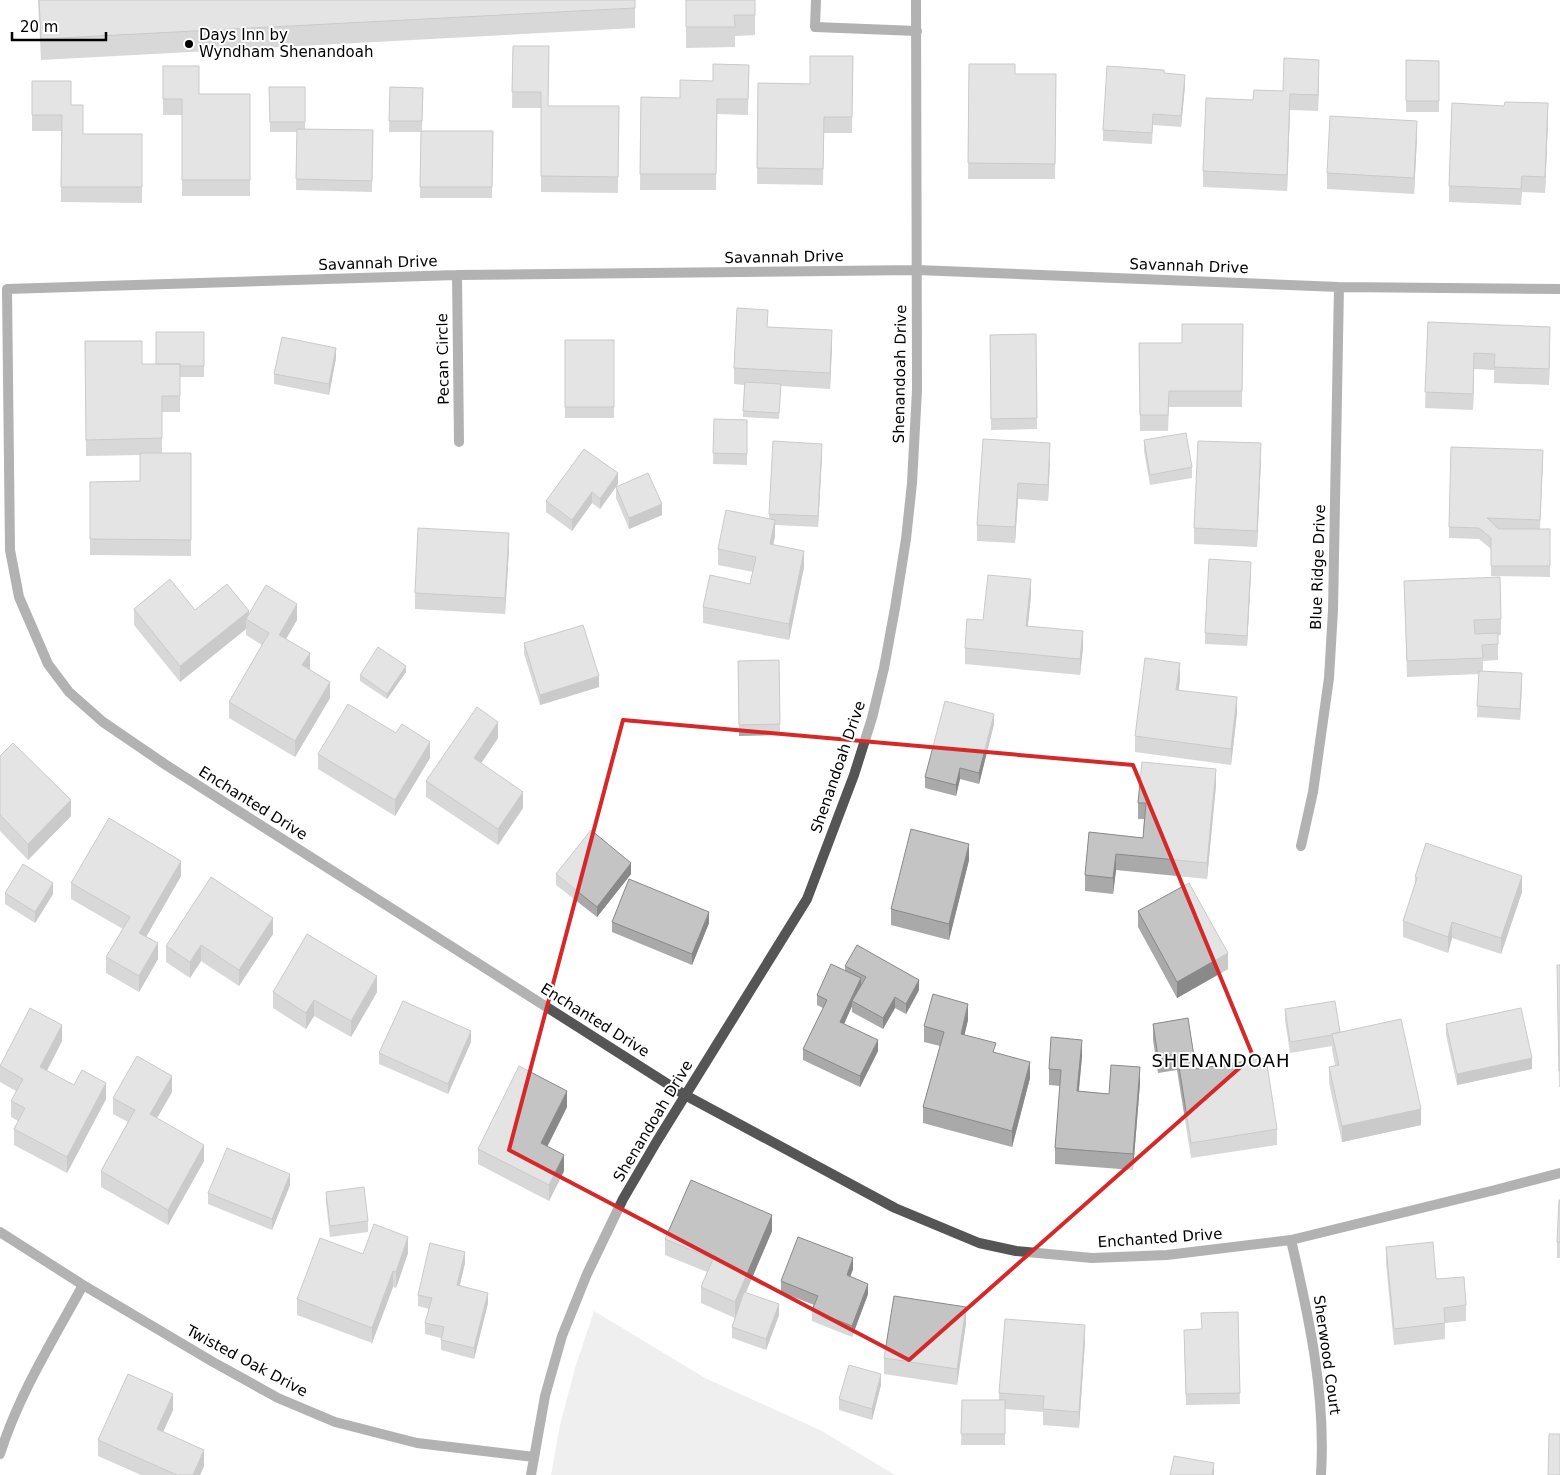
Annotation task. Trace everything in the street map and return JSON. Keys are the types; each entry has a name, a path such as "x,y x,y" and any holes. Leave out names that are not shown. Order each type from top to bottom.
{"street":[{"path":"816,0 815,27 917,31"},
{"name":"Shenandoah Drive","path":"531,1475 545,1396 560,1345 587,1274 623,1199 685,1095 807,899 854,774 872,718 884,668 895,608 906,539 912,483 917,390 916,0"},
{"name":"Savannah Drive","path":"7,289 457,275 917,270 1339,287 1560,289"},
{"name":"Pecan Circle","path":"457,275 459,442"},
{"name":"Blue Ridge Drive","path":"1301,846 1313,792 1329,678 1332,630 1339,287"},
{"name":"Enchanted Drive","path":"7,289 10,550 19,597 48,664 69,692 103,722 166,765 685,1095 895,1208 979,1243 1016,1250 1092,1258 1167,1255 1291,1240 1560,1173"},
{"name":"Twisted Oak Drive","path":"0,1232 83,1285 278,1398 335,1422 417,1443 534,1457"},
{"name":"Sherwood Court","path":"1291,1240 1313,1342 1319,1387 1322,1429 1321,1475"},
{"path":"0,1454 8,1428 34,1373 83,1285"}],"highlighted area":[{"path":"623,720 1133,765 1253,1056 909,1360 509,1150"}],"shaded area":[{"path":"594,1311 705,1378 822,1431 895,1475 551,1475 560,1425 575,1368"}],"building":[{"path":"39,0 635,0 635,8 41,39"},
{"path":"686,0 755,0 755,15 734,15 735,27 686,27"},
{"path":"513,46 549,46 548,106 619,106 618,177 541,176 541,92 512,92"},
{"path":"810,56 853,56 852,117 824,117 823,169 757,168 758,83 810,84"},
{"path":"1284,58 1319,60 1318,95 1290,94 1287,175 1203,171 1206,98 1253,100 1254,90 1283,91"},
{"path":"1406,60 1439,61 1439,101 1406,101"},
{"path":"713,64 749,65 748,99 717,99 716,174 640,174 641,97 680,98 680,80 713,81"},
{"path":"969,64 1015,64 1015,74 1056,74 1055,164 968,163"},
{"path":"163,66 199,66 199,94 250,94 250,180 182,180 182,99 163,99"},
{"path":"1107,66 1164,70 1164,73 1185,75 1181,116 1153,114 1152,133 1103,130"},
{"path":"32,81 71,81 71,105 83,105 83,134 142,134 142,187 61,187 62,115 32,115"},
{"path":"269,87 305,87 305,122 270,122"},
{"path":"390,87 423,88 422,121 389,121"},
{"path":"1505,102 1548,103 1545,177 1522,176 1521,189 1449,186 1452,103 1504,106"},
{"path":"1330,116 1417,121 1414,178 1327,173"},
{"path":"297,129 373,130 372,181 296,179"},
{"path":"421,131 493,131 492,187 420,187"},
{"path":"737,308 768,310 767,327 832,330 830,373 734,368"},
{"path":"1428,322 1550,327 1549,369 1494,367 1495,354 1474,353 1473,394 1425,392"},
{"path":"1182,324 1243,324 1242,391 1169,391 1168,415 1140,415 1139,343 1182,343"},
{"path":"156,332 204,332 204,366 156,364"},
{"path":"1036,334 1037,418 991,419 990,335"},
{"path":"282,337 336,348 329,384 274,374"},
{"path":"565,340 614,340 614,407 565,407"},
{"path":"85,341 142,341 142,364 180,364 180,396 162,396 162,438 86,440"},
{"path":"745,382 781,384 779,413 743,411"},
{"path":"714,419 747,420 747,454 713,453"},
{"path":"1186,433 1192,467 1150,475 1144,440"},
{"path":"983,439 1050,443 1048,485 1018,483 1015,527 977,525"},
{"path":"773,441 822,444 818,516 769,514"},
{"path":"1198,441 1261,443 1257,531 1194,528"},
{"path":"1451,447 1543,450 1540,520 1487,518 1499,529 1550,529 1550,566 1491,566 1491,538 1479,528 1449,527"},
{"path":"584,449 618,473 600,499 592,492 572,520 546,501"},
{"path":"140,453 191,453 191,540 90,539 90,482 140,481"},
{"path":"648,473 662,504 629,518 616,487"},
{"path":"726,510 775,520 770,544 804,551 789,624 703,607 710,575 750,584 756,557 718,549"},
{"path":"418,528 509,533 505,598 415,593"},
{"path":"1209,559 1251,562 1247,636 1205,633"},
{"path":"988,575 1031,579 1026,626 1083,631 1080,659 965,648 967,619 983,620"},
{"path":"1500,577 1501,619 1474,620 1475,634 1498,633 1498,644 1482,645 1483,658 1407,661 1404,581"},
{"path":"170,579 195,610 227,584 249,611 180,666 134,609"},
{"path":"266,585 297,604 279,635 310,653 302,665 330,682 295,741 229,702 269,633 246,619"},
{"path":"583,625 599,676 540,695 524,643"},
{"path":"378,647 406,666 387,694 360,675"},
{"path":"1145,658 1180,663 1176,690 1237,697 1231,749 1135,736"},
{"path":"779,660 780,724 739,725 738,661"},
{"path":"1479,671 1522,673 1520,709 1477,706"},
{"path":"945,701 994,714 979,773 960,768 956,785 925,777"},
{"path":"348,704 396,733 402,724 430,742 395,800 318,754"},
{"path":"477,707 498,722 474,758 523,792 498,829 426,781"},
{"path":"13,743 71,800 28,844 0,815 0,756"},
{"path":"1142,762 1216,769 1207,863 1116,854 1113,878 1085,875 1089,832 1143,838 1146,803 1138,803"},
{"path":"109,818 181,861 139,933 158,943 139,976 106,957 130,917 71,883"},
{"path":"911,829 969,844 949,924 891,909"},
{"path":"591,830 631,863 597,907 556,874"},
{"path":"1426,843 1522,876 1501,938 1452,922 1448,937 1403,921"},
{"path":"23,864 53,883 35,912 5,893"},
{"path":"211,877 273,918 239,970 201,945 190,962 166,946"},
{"path":"629,879 709,912 692,954 612,922"},
{"path":"1189,883 1228,953 1177,982 1138,911"},
{"path":"307,934 377,976 351,1021 314,1000 306,1013 273,992"},
{"path":"857,945 919,980 906,1004 895,997 883,1018 852,1001 866,977 845,966"},
{"path":"831,964 861,978 840,1022 878,1040 860,1076 803,1049 827,1000 817,995"},
{"path":"1557,965 1560,965 1560,1071 1559,1071"},
{"path":"933,994 968,1004 961,1034 996,1043 993,1052 1030,1062 1012,1131 923,1107 944,1032 924,1026"},
{"path":"403,1001 471,1031 448,1084 379,1053"},
{"path":"1335,1001 1340,1032 1290,1042 1285,1009"},
{"path":"30,1008 62,1025 40,1067 74,1085 82,1070 106,1083 67,1157 14,1129 25,1108 11,1101 23,1079 0,1066"},
{"path":"1521,1008 1532,1058 1457,1074 1446,1024"},
{"path":"1188,1018 1196,1069 1266,1058 1277,1129 1191,1143 1177,1054 1158,1057 1153,1024"},
{"path":"1401,1019 1421,1109 1342,1126 1329,1067 1339,1065 1332,1034"},
{"path":"1051,1037 1082,1040 1077,1091 1109,1094 1111,1065 1140,1067 1133,1154 1055,1148 1061,1070 1049,1069"},
{"path":"137,1056 172,1076 150,1114 204,1145 168,1210 101,1171 135,1110 113,1098"},
{"path":"519,1066 567,1091 541,1143 564,1155 549,1185 478,1149"},
{"path":"227,1148 290,1174 272,1219 208,1193"},
{"path":"691,1180 772,1215 735,1302 701,1287 713,1259 665,1239"},
{"path":"364,1187 368,1221 330,1226 326,1192"},
{"path":"1559,1200 1560,1242 1557,1242"},
{"path":"374,1224 408,1237 396,1272 393,1271 372,1328 297,1299 320,1238 363,1254"},
{"path":"798,1237 853,1258 847,1275 868,1284 852,1326 812,1310 818,1296 781,1281"},
{"path":"1433,1242 1436,1279 1464,1277 1466,1305 1444,1308 1445,1323 1394,1329 1386,1247"},
{"path":"430,1243 465,1252 457,1285 488,1293 474,1348 441,1340 444,1327 425,1323 432,1298 418,1295"},
{"path":"744,1292 779,1304 766,1339 732,1327"},
{"path":"894,1296 966,1307 957,1369 884,1358"},
{"path":"1238,1312 1240,1393 1186,1394 1184,1330 1202,1329 1201,1313"},
{"path":"1005,1319 1085,1325 1079,1412 1043,1409 1044,1396 999,1393"},
{"path":"849,1365 881,1374 872,1409 839,1399"},
{"path":"128,1374 173,1394 157,1429 204,1450 193,1475 177,1475 98,1440"},
{"path":"962,1400 1005,1400 1005,1434 961,1434"},
{"path":"1549,1434 1560,1434 1560,1475 1548,1475"},
{"path":"1174,1456 1214,1463 1212,1475 1170,1475"}],"place":[{"name":"Days Inn by Wyndham Shenandoah","path":"189,44"}],"district":[{"name":"SHENANDOAH","path":"1221,1060"}]}
